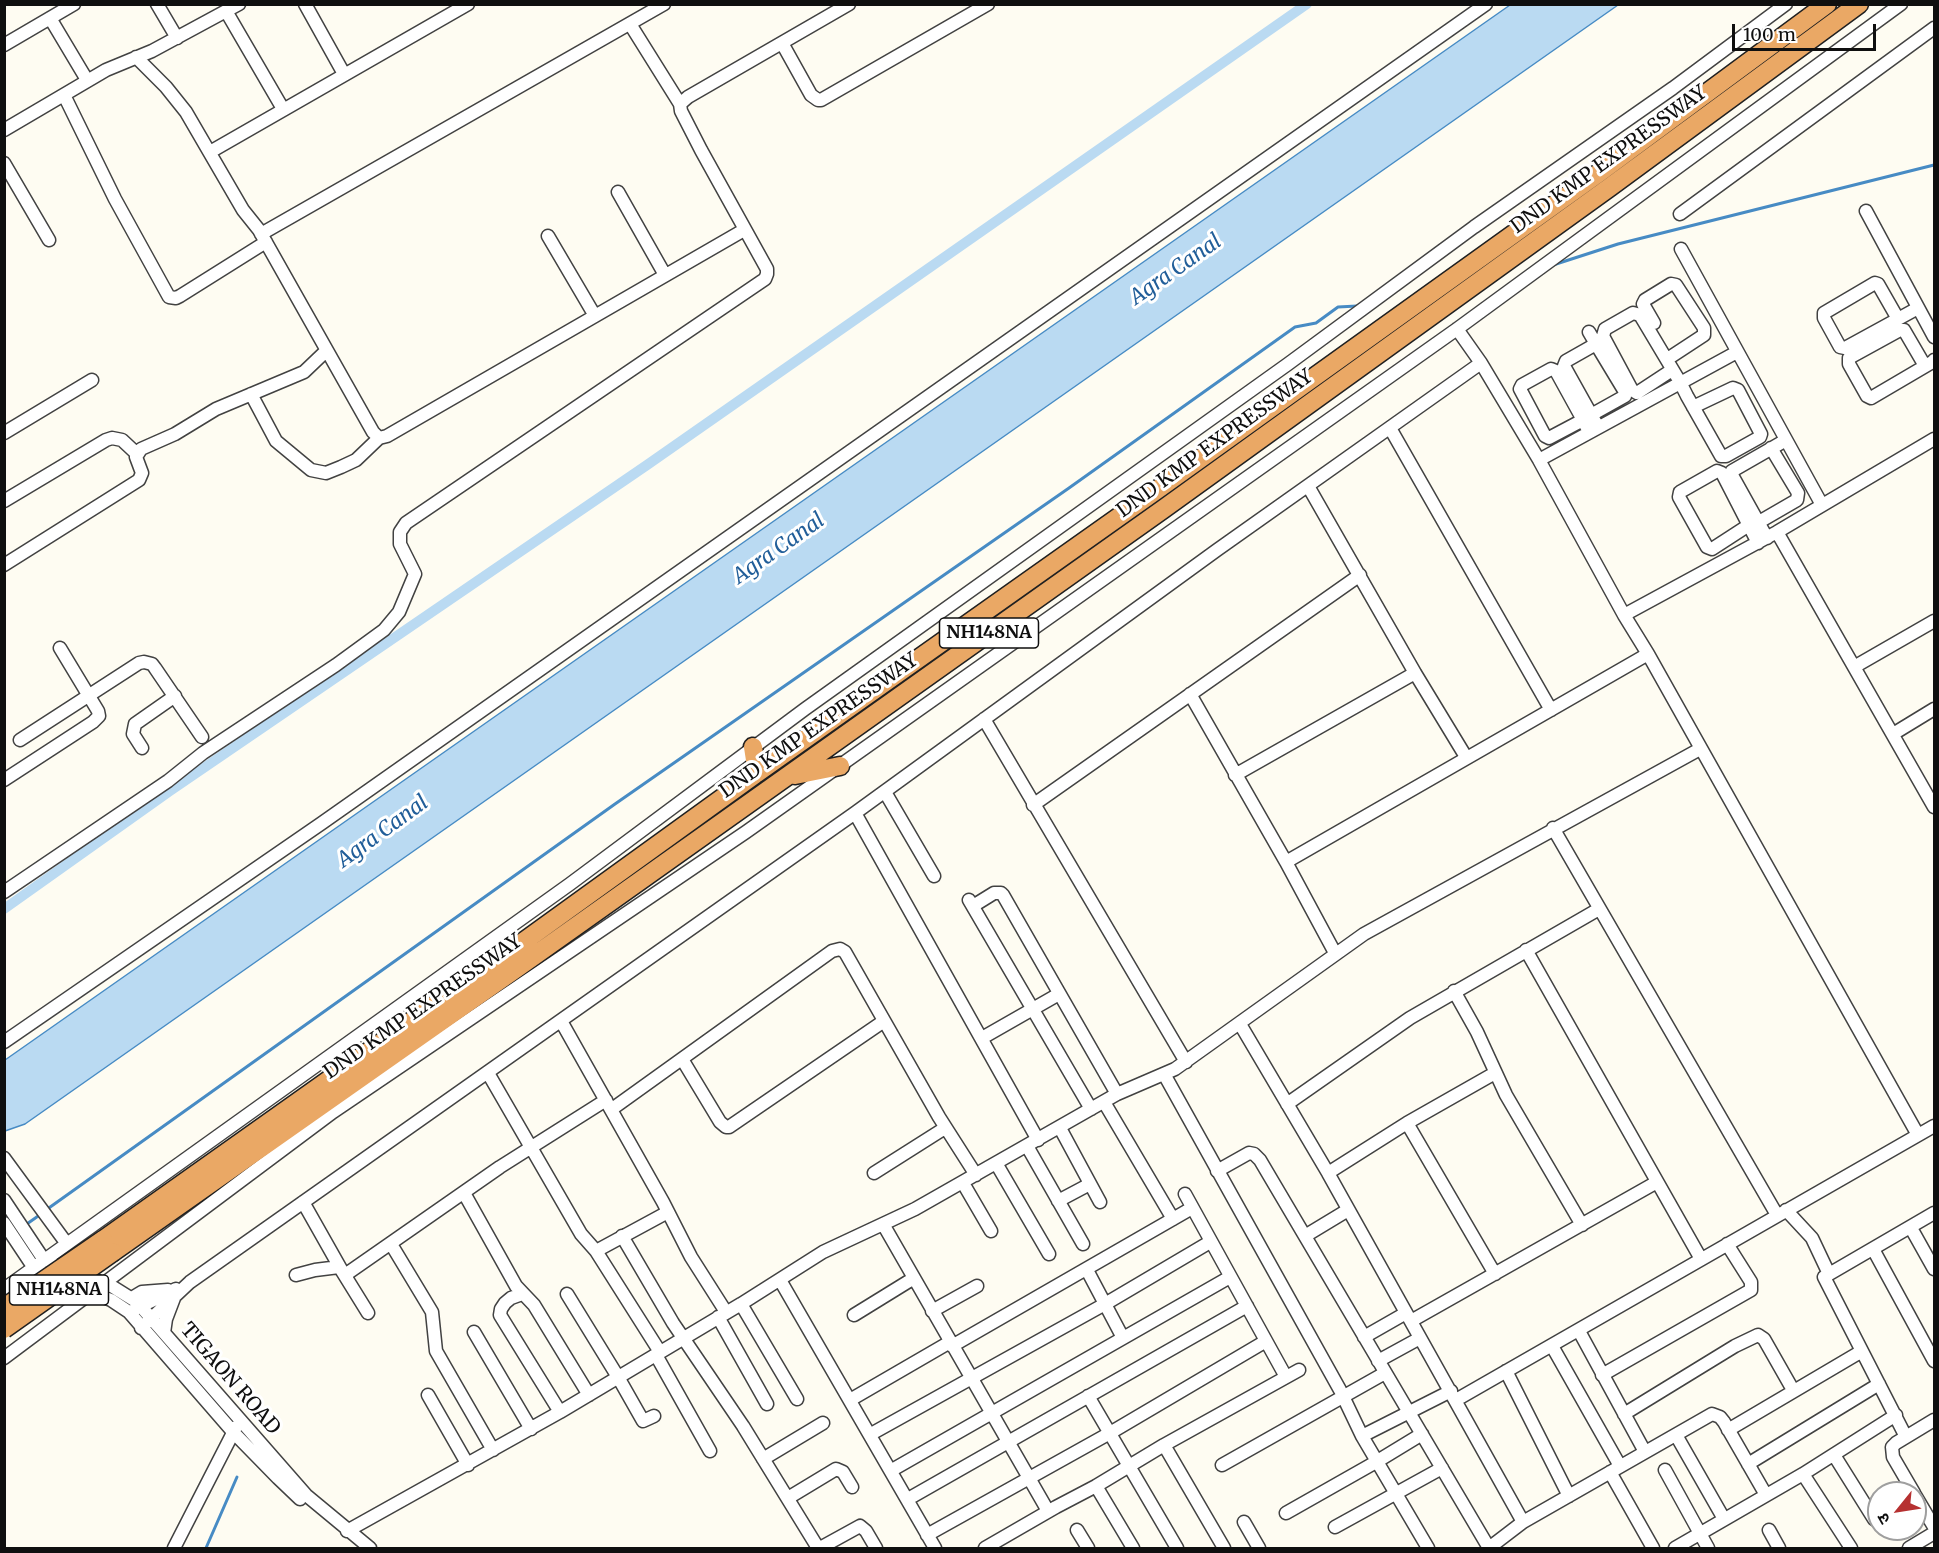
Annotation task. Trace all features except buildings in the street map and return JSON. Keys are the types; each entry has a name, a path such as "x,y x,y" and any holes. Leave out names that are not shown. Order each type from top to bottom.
{"highway":[{"name":"DND KMP EXPRESSWAY","path":"4,1329 108,1246 512,950 1600,172 1827,4"},
{"name":"DND KMP EXPRESSWAY","path":"4,1308 108,1246 787,776 1434,315 1859,4"},
{"path":"753,747 757,773"},
{"path":"787,776 840,766"}],"street":[{"path":"4,45 74,4"},
{"path":"157,4 177,38"},
{"path":"4,130 87,80 177,38 239,4"},
{"path":"305,4 344,74"},
{"path":"210,152 468,4"},
{"path":"64,95 115,199 169,297 176,298 263,238 630,24 645,9 664,4"},
{"path":"680,104 688,97 849,4"},
{"path":"782,43 811,95 814,99 821,100 988,4"},
{"path":"4,1042 312,830 1486,4"},
{"path":"4,1288 36,1260 67,1244 570,884 753,747 1288,364 1474,227 1673,88 1786,4"},
{"path":"4,1358 333,1112 840,766 1458,329 1901,4"},
{"path":"226,12 283,109"},
{"path":"50,18 87,80"},
{"path":"4,892 384,630 399,612 415,574 400,544 400,532 403,527 766,277 767,269 744,230 685,118 680,104 630,24"},
{"path":"1680,214 1934,29"},
{"path":"136,57 176,99 210,152 243,210 263,238 373,432 379,438"},
{"path":"4,163 50,240"},
{"path":"618,192 665,275"},
{"path":"1866,211 1935,337"},
{"path":"250,394 276,441 311,470 326,473 356,460 379,438 744,230"},
{"path":"548,236 595,316"},
{"path":"1681,249 1822,505"},
{"path":"1898,319 1878,284 1875,283 1824,313 1824,318 1840,347 1845,348 1898,319 1918,308"},
{"path":"1672,356 1704,335 1704,328 1676,285 1671,284 1645,300 1643,304 1672,356 1693,407 1721,456 1726,456 1760,437 1761,434 1738,390 1733,388 1693,407"},
{"path":"1672,370 1637,393 1632,390 1603,336 1605,330 1633,313 1640,315 1672,370 1682,381"},
{"path":"1458,329 1539,460 1918,1135"},
{"path":"1900,330 1904,330 1930,363 1871,398 1867,396 1849,364 1849,358 1900,330"},
{"path":"1587,417 1556,372 1551,369 1522,385 1520,389 1545,436 1549,438 1587,417 1625,396 1625,392 1590,332"},
{"path":"1594,430 1564,366 1566,361 1596,344"},
{"path":"137,454 216,409 304,372 326,351"},
{"path":"1539,460 1737,352"},
{"path":"141,1328 176,1292 885,792 1481,363"},
{"path":"4,433 92,380"},
{"path":"1390,428 1551,710"},
{"path":"4,501 106,440 112,438 122,440 137,454 142,473 139,480 4,565"},
{"path":"1624,615 1767,538 1935,439"},
{"path":"1754,524 1732,471 1786,440"},
{"path":"1771,448 1797,493 1797,500 1754,524 1712,549 1707,547 1679,497 1680,492 1717,471 1722,473 1754,524 1767,538 1854,667 1934,802"},
{"path":"1308,486 1466,757"},
{"path":"1034,805 1360,575"},
{"path":"1854,667 1935,621"},
{"path":"4,780 97,719 98,711 60,648"},
{"path":"1286,862 1648,654"},
{"path":"20,740 144,662 152,664 202,737"},
{"path":"1235,775 1415,673"},
{"path":"1190,694 1335,952"},
{"path":"142,748 134,734 135,724 175,696"},
{"path":"1893,734 1935,709"},
{"path":"984,719 1185,1062"},
{"path":"347,1531 531,1429 741,1304 823,1252 963,1183 1117,1094 1164,1074 1185,1062 1240,1024 1335,952 1387,920 1700,749"},
{"path":"885,792 934,876"},
{"path":"855,813 982,1038 1033,1143 1058,1202 1083,1244"},
{"path":"1553,828 1781,1213 1812,1238 1829,1275"},
{"path":"1091,1109 971,903 994,893 1003,895 1117,1094"},
{"path":"1287,1104 1391,1031 1454,991 1599,909"},
{"path":"296,1275 315,1270 342,1271 392,1244 531,1147 609,1105 682,1059 837,949 845,952 945,1128 975,1175"},
{"path":"1526,950 1701,1259"},
{"path":"1454,991 1477,1032 1517,1115 1582,1225"},
{"path":"982,1038 1059,994"},
{"path":"561,1021 668,1212 767,1404"},
{"path":"682,1059 720,1122 729,1127 884,1021"},
{"path":"1240,1024 1328,1173 1523,1522"},
{"path":"488,1073 581,1234 596,1251 658,1354 710,1451"},
{"path":"1328,1173 1407,1123 1496,1073"},
{"path":"1164,1074 1335,1382 1362,1437 1428,1548"},
{"path":"1104,1102 1173,1219"},
{"path":"1407,1123 1495,1274"},
{"path":"1362,1437 1409,1412 1453,1396 1506,1371 1552,1346 1935,1125"},
{"path":"874,1173 945,1128"},
{"path":"1060,1128 1100,1202"},
{"path":"1217,1171 1244,1154 1257,1156 1489,1548 1523,1522 1713,1414 1720,1417 1766,1495"},
{"path":"4,1158 67,1244"},
{"path":"996,1163 1049,1254"},
{"path":"1364,1337 1495,1274 1657,1182"},
{"path":"963,1183 991,1231"},
{"path":"1058,1202 1090,1184"},
{"path":"464,1193 516,1286 539,1313 588,1395"},
{"path":"1185,1194 1286,1377"},
{"path":"4,1200 8,1221 36,1260 92,1293 134,1305"},
{"path":"303,1202 368,1313"},
{"path":"850,1400 1087,1270 1192,1208"},
{"path":"1305,1236 1348,1210"},
{"path":"596,1251 668,1212"},
{"path":"1906,1437 1824,1277 1935,1214"},
{"path":"883,1224 1048,1511"},
{"path":"1911,1228 1935,1269"},
{"path":"622,1236 683,1338 722,1393 819,1548 860,1526 866,1531 876,1548"},
{"path":"871,1434 1106,1304 1210,1242"},
{"path":"392,1244 432,1312 436,1351 493,1450"},
{"path":"1602,1375 1752,1290 1751,1282 1727,1244"},
{"path":"1873,1249 1935,1361"},
{"name":"TIGAON ROAD","path":"36,1260 104,1284 150,1317 306,1495 369,1548"},
{"path":"1087,1270 1123,1338"},
{"path":"891,1470 1230,1277"},
{"path":"854,1315 914,1278"},
{"path":"780,1280 935,1548"},
{"path":"932,1311 977,1286"},
{"path":"176,1292 141,1292 134,1305 141,1328 234,1433 278,1478 358,1548"},
{"path":"164,1333 166,1319 176,1292"},
{"path":"522,1294 505,1303 500,1315 560,1412"},
{"path":"567,1294 643,1421 654,1416"},
{"path":"741,1304 797,1399"},
{"path":"908,1499 1247,1306"},
{"path":"1579,1331 1645,1452"},
{"path":"474,1332 531,1429"},
{"path":"1624,1414 1725,1352 1758,1335 1764,1339 1793,1390"},
{"path":"1378,1361 1420,1338"},
{"path":"927,1534 1110,1433 1266,1341"},
{"path":"1552,1346 1653,1548"},
{"path":"1728,1430 1862,1351"},
{"path":"985,1548 1299,1370"},
{"path":"1506,1371 1569,1496"},
{"path":"1222,1466 1385,1373"},
{"path":"1748,1464 1879,1384"},
{"path":"428,1395 468,1465"},
{"path":"1088,1396 1177,1548"},
{"path":"1675,1548 1834,1455 1896,1415"},
{"path":"174,1548 239,1420"},
{"path":"1906,1481 1892,1451 1896,1443 1935,1420"},
{"path":"763,1458 823,1423"},
{"path":"1286,1513 1422,1434"},
{"path":"1676,1435 1724,1519"},
{"path":"1164,1445 1224,1548"},
{"path":"1834,1455 1867,1507"},
{"path":"1335,1527 1442,1468"},
{"path":"788,1498 837,1469 843,1472 852,1488"},
{"path":"1665,1470 1708,1548"},
{"path":"1803,1473 1851,1548"},
{"path":"1096,1486 1133,1548"},
{"path":"1244,1522 1259,1548"},
{"path":"1077,1530 1088,1548"},
{"path":"1769,1530 1779,1548"},
{"path":"1909,1548 1935,1533"}],"water":[{"name":"Agra Canal","path":"1510,5 1618,5 25,1124 5,1131 5,1060"}],"waterway":[{"path":"4,909 170,791 647,465 1307,4"},
{"path":"1553,265 1618,244 1934,165"},
{"path":"46,1210 615,804 1069,488 1295,327 1316,323 1338,307 1357,306"},
{"path":"24,1226 41,1214"},
{"path":"206,1548 237,1477"}]}
